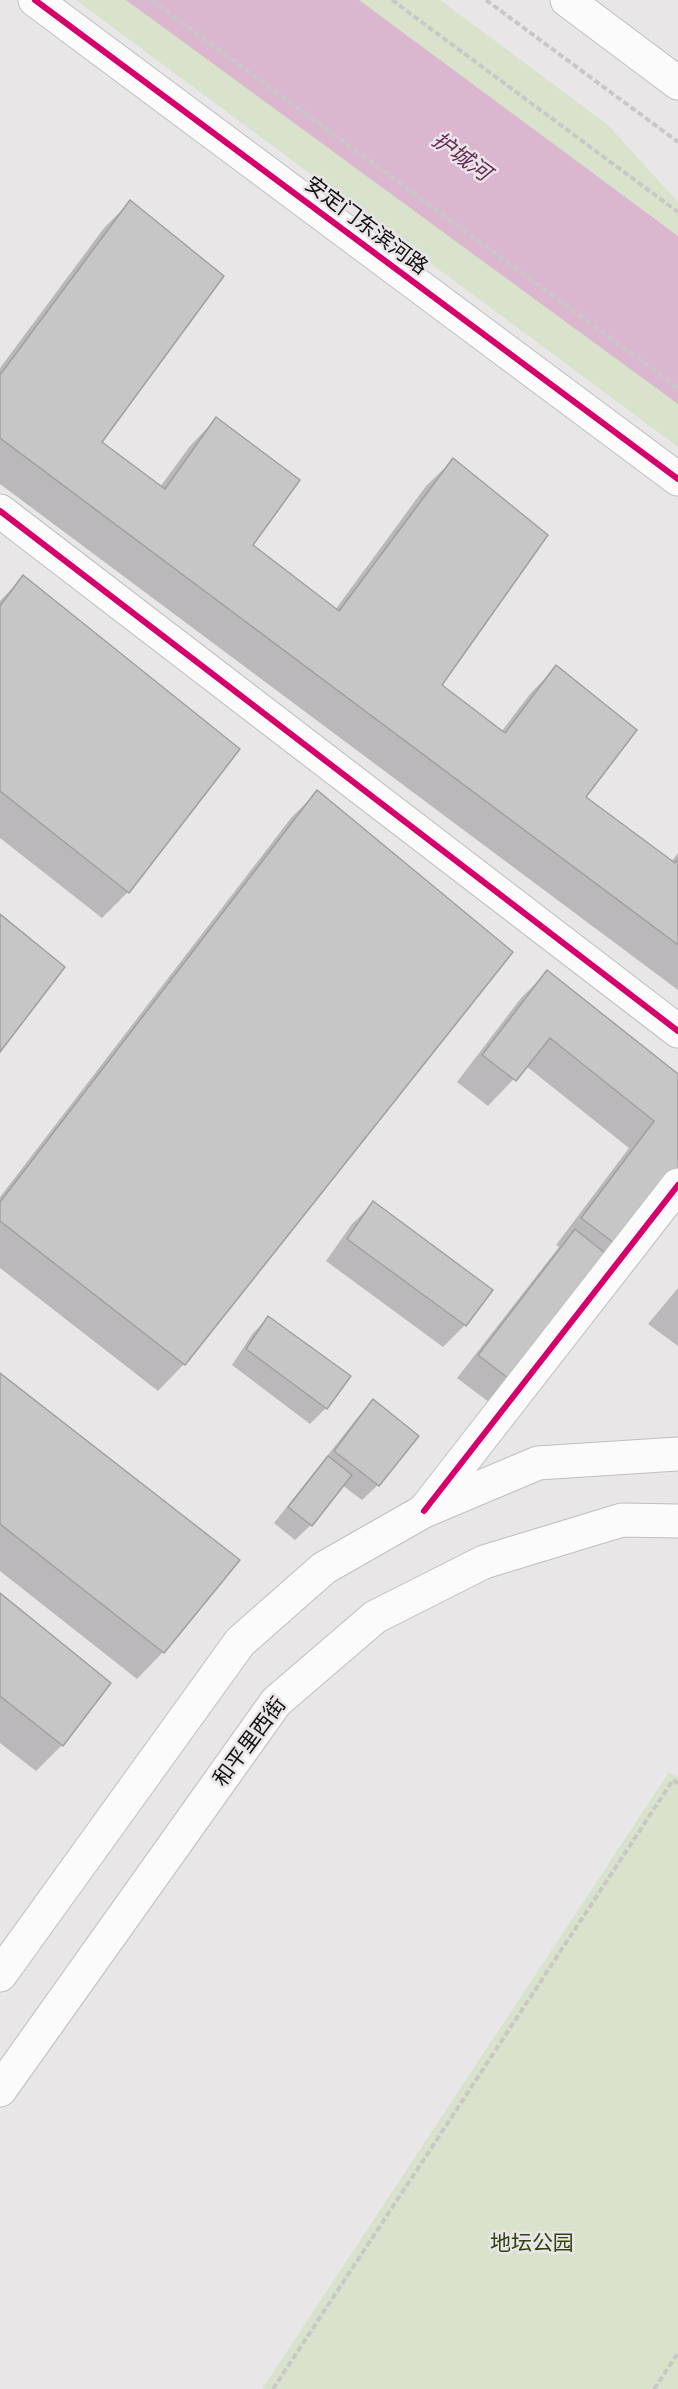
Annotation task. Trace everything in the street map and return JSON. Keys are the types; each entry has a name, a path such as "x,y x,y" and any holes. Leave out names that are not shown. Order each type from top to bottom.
{"street":[{"name":"安定门东滨河路","path":"35,0 678,479"},
{"path":"567,0 678,83"},
{"path":"0,512 678,1031"},
{"path":"424,1511 678,1185"},
{"path":"0,1975 240,1642 324,1568 424,1511 538,1463 678,1454"},
{"name":"和平里西街","path":"0,2090 276,1702 375,1617 484,1562 622,1520 678,1521"}],"path":[{"path":"151,0 678,388"},
{"path":"392,0 678,212"},
{"path":"486,0 678,142"},
{"path":"273,2389 673,1779 678,1783"},
{"path":"654,2389 678,2352"}],"green space":[{"path":"76,0 440,0 608,125 678,202 678,447"},
{"name":"地坛公园","path":"669,1772 678,1777 678,2389 262,2389"}],"water":[{"name":"护城河","path":"126,0 359,0 678,236 678,404"}],"building":[{"path":"130,200 224,276 102,442 165,489 216,417 300,480 253,545 339,611 453,458 548,535 442,685 505,733 556,665 637,730 586,797 675,863 678,859 678,945 0,438 0,375"},
{"path":"23,575 240,749 129,893 0,791 0,606"},
{"path":"317,790 513,952 185,1365 0,1221 0,1202"},
{"path":"0,914 65,967 0,1052"},
{"path":"547,970 678,1074 678,1167 618,1246 581,1218 654,1121 550,1038 516,1081 482,1055"},
{"path":"373,1201 493,1290 466,1326 347,1239"},
{"path":"575,1229 610,1257 513,1382 478,1355"},
{"path":"268,1316 351,1376 327,1409 246,1349"},
{"path":"0,1373 240,1560 164,1653 0,1524"},
{"path":"373,1399 419,1436 379,1486 334,1451"},
{"path":"328,1456 352,1475 312,1526 288,1507"},
{"path":"0,1593 111,1683 63,1746 0,1696"}],"cycle path":[{"path":"35,0 678,479"},
{"path":"0,511 678,1031"},
{"path":"424,1511 678,1185"}]}
